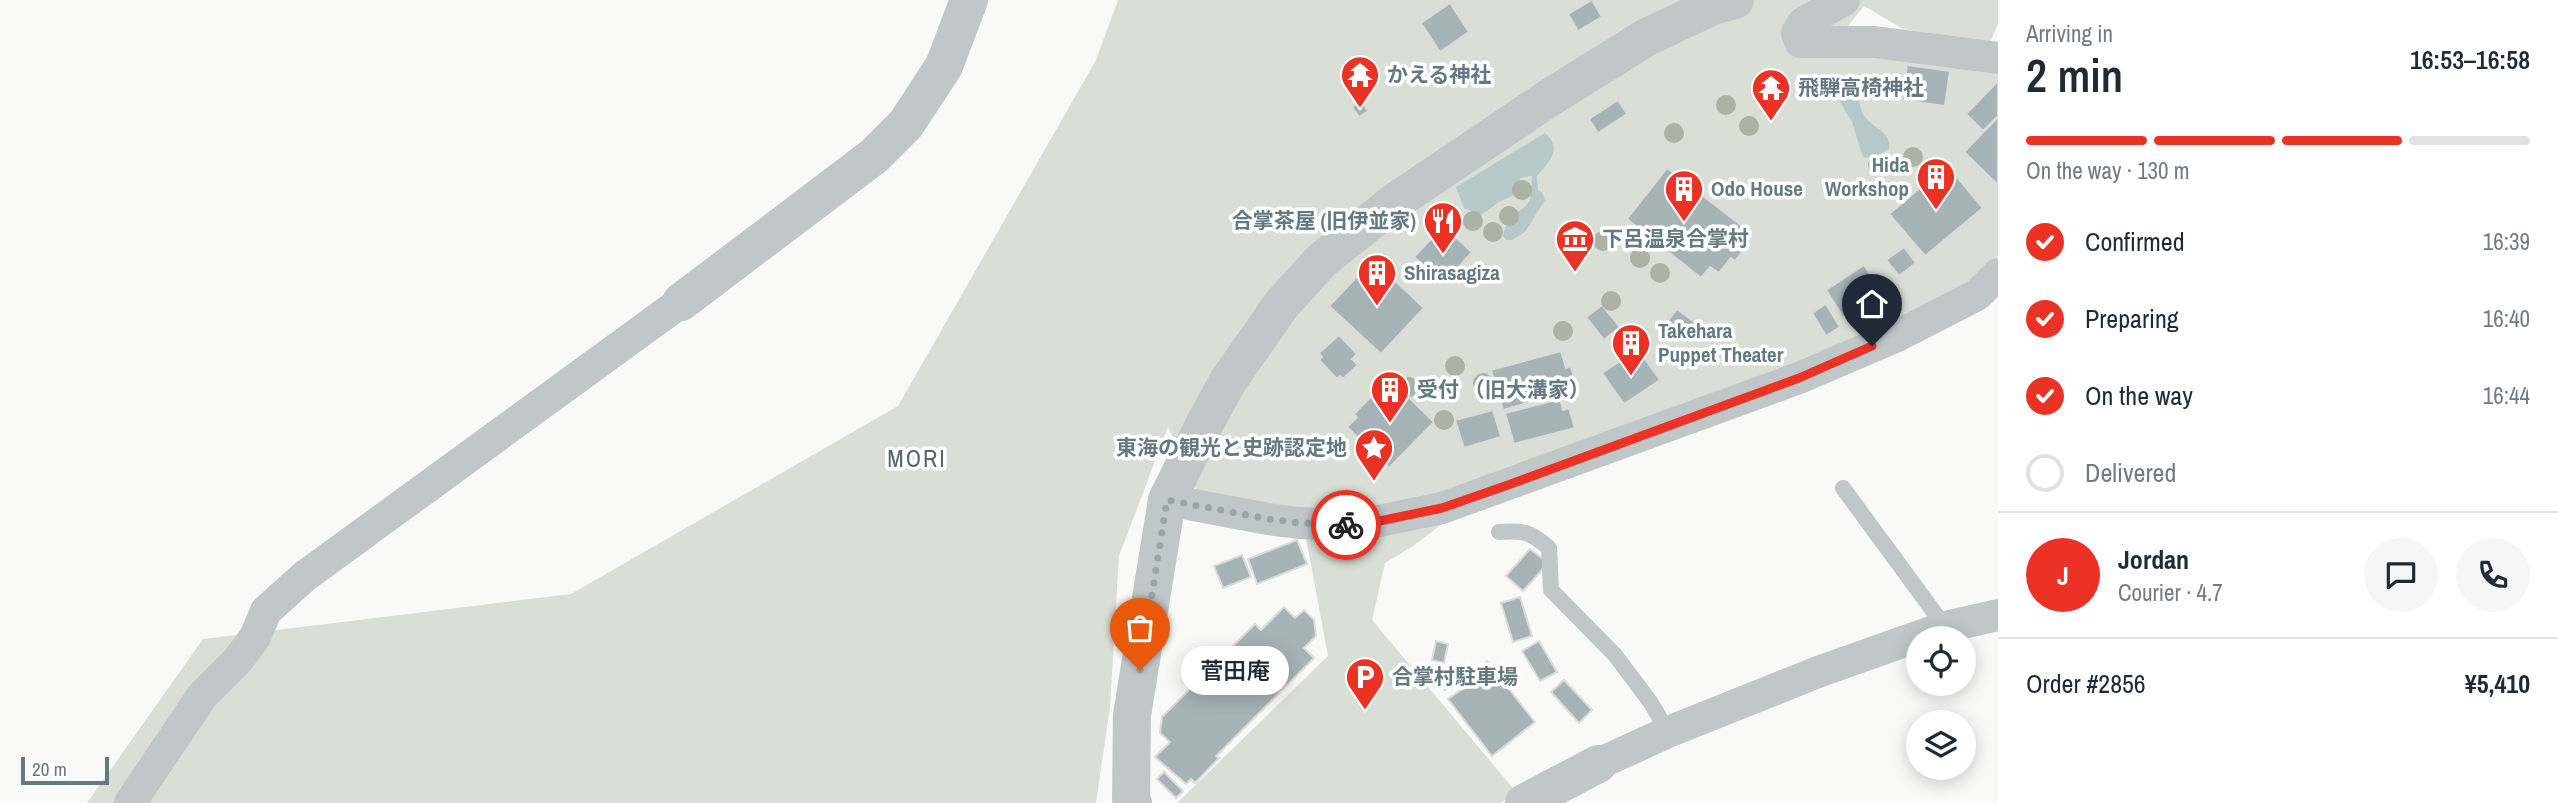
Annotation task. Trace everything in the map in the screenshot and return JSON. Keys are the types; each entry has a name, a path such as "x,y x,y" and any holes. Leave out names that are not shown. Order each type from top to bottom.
{"street":[{"path":"130,803 202,696 238,660 256,637 266,611 305,576 681,302 874,156 906,124 944,66 969,0"},
{"path":"1133,803 1132,715 1167,500 1228,381 1282,304 1321,261 1396,201 1549,98 1647,37 1713,6 1735,0"},
{"path":"1844,0 1803,23 1797,33 1800,42 1875,42 1998,58"},
{"path":"1167,500 1289,522 1360,525 1442,508 1799,378 1897,336 1991,290"},
{"path":"1949,626 1998,615"},
{"path":"1524,803 1598,764 1668,732 1818,672 1906,641"}],"lane":[{"path":"1843,488 1944,626"},
{"path":"1499,532 1517,530 1535,536 1549,548 1551,590 1615,654 1651,703 1668,732"}],"shaded area":[{"path":"1118,0 1998,0 1998,24 1989,45 1903,29 1864,6 1826,53 1907,57 1998,69 1998,256 1970,283 1945,299 1455,514 1413,546 1385,563 1372,620 1517,793 1501,803 1177,803 1328,656 1306,538 1198,494 1168,427 1119,556 1110,707 1096,803 87,803 203,639 571,594 898,406 1096,60"},
{"path":"1848,85 1856,87 1862,111 1887,138 1889,149 1877,156 1863,157 1852,122 1839,100 1841,88"},
{"path":"1545,133 1554,150 1550,160 1537,176 1538,191 1542,192 1545,200 1525,232 1512,240 1506,240 1503,236 1508,218 1525,207 1530,200 1532,176 1520,178 1516,194 1481,215 1464,208 1456,187"}],"building":[{"path":"1592,0 1602,17 1578,31 1568,14"},
{"path":"1450,3 1469,32 1440,52 1421,23"},
{"path":"1907,65 1950,71 1945,106 1902,100"},
{"path":"1875,81 1879,91 1866,95 1863,84"},
{"path":"1998,81 1998,116 1983,131 1966,114"},
{"name":"かえる神社","path":"1361,100 1368,111 1359,117 1352,107"},
{"path":"1618,100 1627,114 1598,133 1589,119"},
{"path":"1998,117 1998,185 1964,152"},
{"name":"Hida Workshop","path":"1947,165 1983,208 1925,256 1889,214"},
{"name":"Odo House","path":"1667,168 1742,226 1738,231 1752,241 1735,261 1731,258 1719,273 1710,267 1701,278 1627,219"},
{"name":"合掌茶屋 (旧伊並家)","path":"1443,226 1472,252 1444,284 1414,257"},
{"path":"1904,247 1916,263 1899,276 1886,260"},
{"name":"Shirasagiza","path":"1373,260 1424,308 1381,354 1329,306"},
{"path":"1864,265 1882,292 1843,317 1826,290"},
{"path":"1826,304 1840,327 1826,336 1812,313"},
{"path":"1602,305 1620,327 1604,340 1586,317"},
{"path":"1677,309 1696,323 1681,342 1662,328"},
{"path":"1339,335 1357,354 1352,359 1358,365 1343,379 1340,376 1337,379 1319,360 1322,357 1319,353"},
{"name":"Takehara Puppet Theater","path":"1638,349 1660,380 1624,404 1602,373"},
{"path":"1561,351 1566,368 1571,366 1577,389 1503,410 1491,370"},
{"name":"受付 （旧大溝家）","path":"1389,378 1434,422 1389,468 1347,427 1357,417 1354,414"},
{"path":"1560,399 1563,410 1569,408 1575,428 1514,444 1505,413"},
{"path":"1493,410 1501,437 1464,448 1455,420"},
{"path":"1297,540 1307,564 1257,584 1248,559"},
{"path":"1530,549 1548,563 1523,591 1506,576"},
{"path":"1242,555 1251,577 1223,588 1214,566"},
{"path":"1520,597 1532,636 1513,642 1501,603"},
{"path":"1284,607 1295,618 1304,610 1314,620 1316,636 1304,648 1314,658 1216,756 1219,758 1195,783 1191,779 1186,784 1155,757 1170,742 1160,733 1162,717 1255,624 1261,630"},
{"path":"1436,641 1448,644 1444,663 1432,660"},
{"path":"1539,641 1557,672 1540,681 1522,651"},
{"path":"1487,661 1535,722 1492,756 1448,699 1462,689 1458,685"},
{"path":"1443,670 1454,683 1445,690 1435,676"},
{"path":"1564,680 1592,710 1579,723 1551,692"},
{"path":"1164,772 1183,791 1176,798 1157,779"}],"way so far":[{"path":"1140,670 1167,500 1268,519 1346,525"}],"place":[{"name":"かえる神社","path":"1360,109"},
{"name":"飛騨高椅神社","path":"1771,122"},
{"name":"Hida Workshop","path":"1936,211"},
{"name":"Odo House","path":"1684,223"},
{"name":"合掌茶屋 (旧伊並家)","path":"1443,255"},
{"name":"下呂温泉合掌村","path":"1575,273"},
{"name":"Shirasagiza","path":"1377,307"},
{"name":"Takehara Puppet Theater","path":"1631,377"},
{"name":"受付 （旧大溝家）","path":"1390,424"},
{"name":"東海の観光と史跡認定地","path":"1374,482"},
{"name":"菅田庵","path":"1140,670"},
{"name":"合掌村駐車場","path":"1365,711"}],"district":[{"name":"MORI","path":"917,459"}],"route":[{"path":"1346,525 1360,525 1442,508 1799,378 1872,346"}]}
